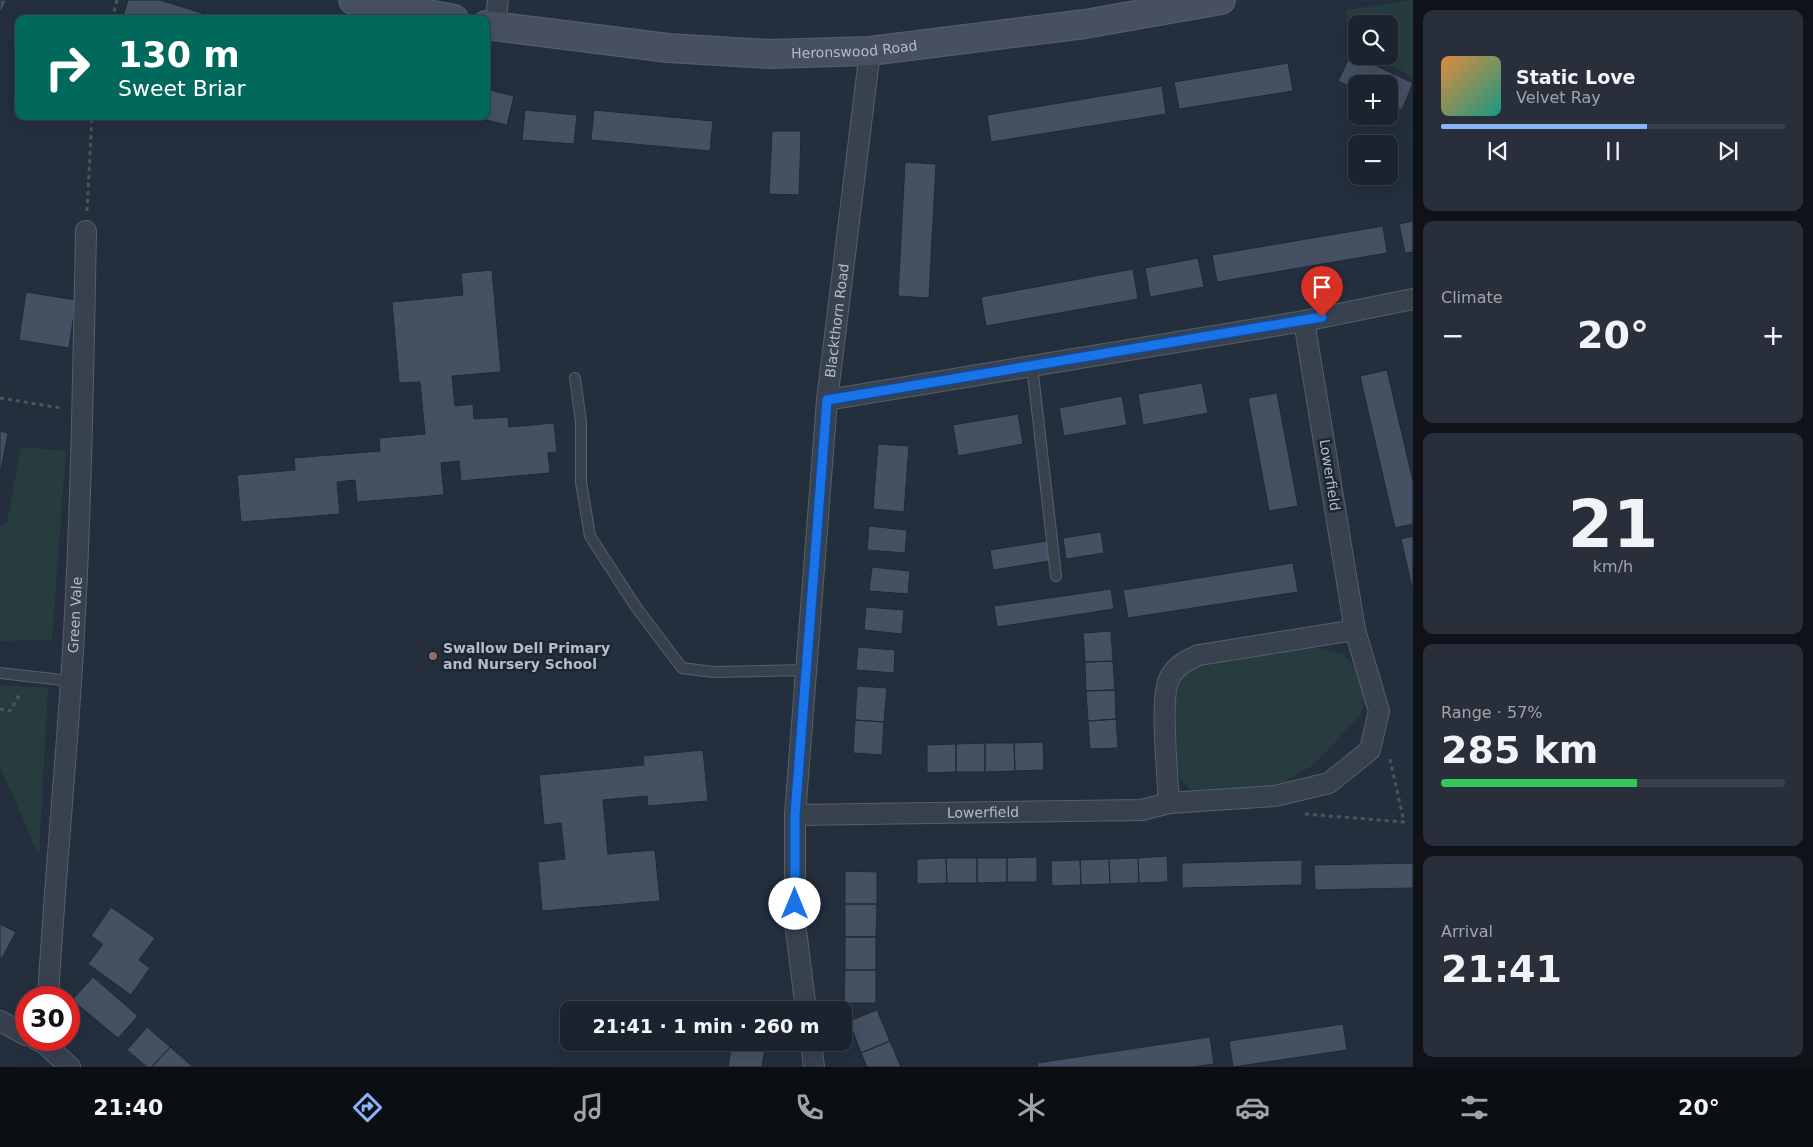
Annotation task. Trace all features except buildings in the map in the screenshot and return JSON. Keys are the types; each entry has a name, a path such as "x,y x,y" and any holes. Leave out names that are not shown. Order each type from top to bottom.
{"street":[{"path":"353,0 433,15"},
{"name":"Heronswood Road","path":"493,17 668,48 769,54 870,50 1085,24 1221,0"},
{"name":"Blackthorn Road","path":"805,1001 795,922 795,815 827,400 870,50"},
{"name":"Green Vale","path":"49,986 56,856 71,681 82,412 86,231"},
{"path":"827,400 1304,321 1413,299"},
{"name":"Lowerfield","path":"795,815 1142,810 1170,803 1275,796 1330,783 1370,750 1379,711 1355,630 1304,321"},
{"path":"1170,803 1164,698 1169,679 1183,661 1199,655 1355,630"},
{"path":"0,1021 15,1028"},
{"path":"53,1051 70,1067"},
{"path":"812,1051 814,1067"}],"lane":[{"path":"1032,365 1056,576"},
{"path":"575,378 581,422 581,482 590,536 636,607 682,668 713,672 806,670"},
{"path":"0,673 71,681"}],"path":[{"path":"113,15 117,0"},
{"path":"86,231 92,120"},
{"path":"0,398 82,412"},
{"path":"0,709 10,711 31,677"}],"green space":[{"path":"1413,0 1413,77 1387,65 1398,65 1398,15 1348,15 1348,23 1346,10"},
{"path":"21,447 66,451 52,640 0,641 0,527 7,523"},
{"path":"1317,648 1343,654 1363,675 1368,695 1360,715 1315,764 1287,781 1261,790 1202,795 1190,789 1180,779 1174,763 1173,698 1183,676 1196,667 1243,656"},
{"path":"0,685 48,688 39,856 0,766"}],"place":[{"name":"Swallow Dell Primary and Nursery School","path":"433,656"}],"route":[{"path":"795,904 795,815 827,400 1322,317"}]}
